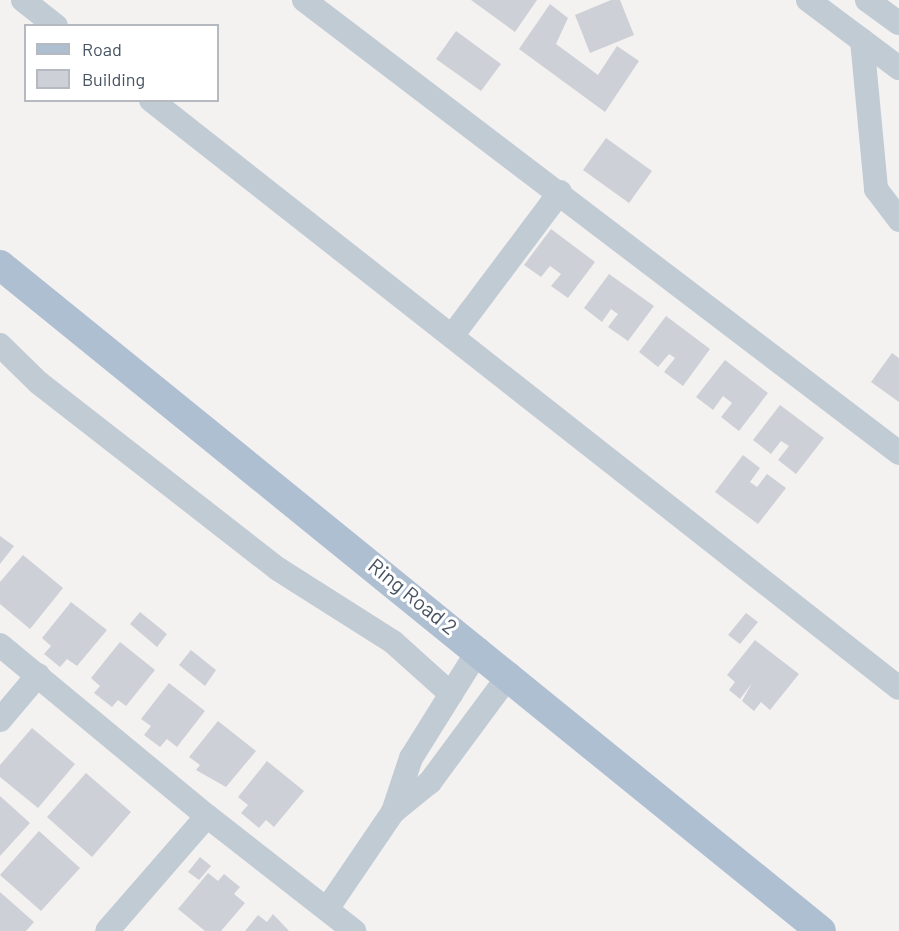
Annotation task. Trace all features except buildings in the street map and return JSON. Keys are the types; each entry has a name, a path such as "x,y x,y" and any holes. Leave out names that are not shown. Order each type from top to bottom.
{"main road":[{"name":"Ring Road 2","path":"0,266 510,674 821,931"}],"street":[{"path":"23,0 53,24"},
{"path":"304,0 560,192 899,453"},
{"path":"807,0 899,68"},
{"path":"867,0 899,23"},
{"path":"862,40 876,189 899,220"},
{"path":"154,102 899,688"},
{"path":"452,336 560,192"},
{"path":"0,345 39,383 278,569 393,642 451,694"},
{"path":"0,645 207,816 354,931"},
{"path":"327,909 393,812 411,758 479,649"},
{"path":"393,812 430,782 510,674"},
{"path":"0,720 38,675"},
{"path":"107,931 207,816"}]}
